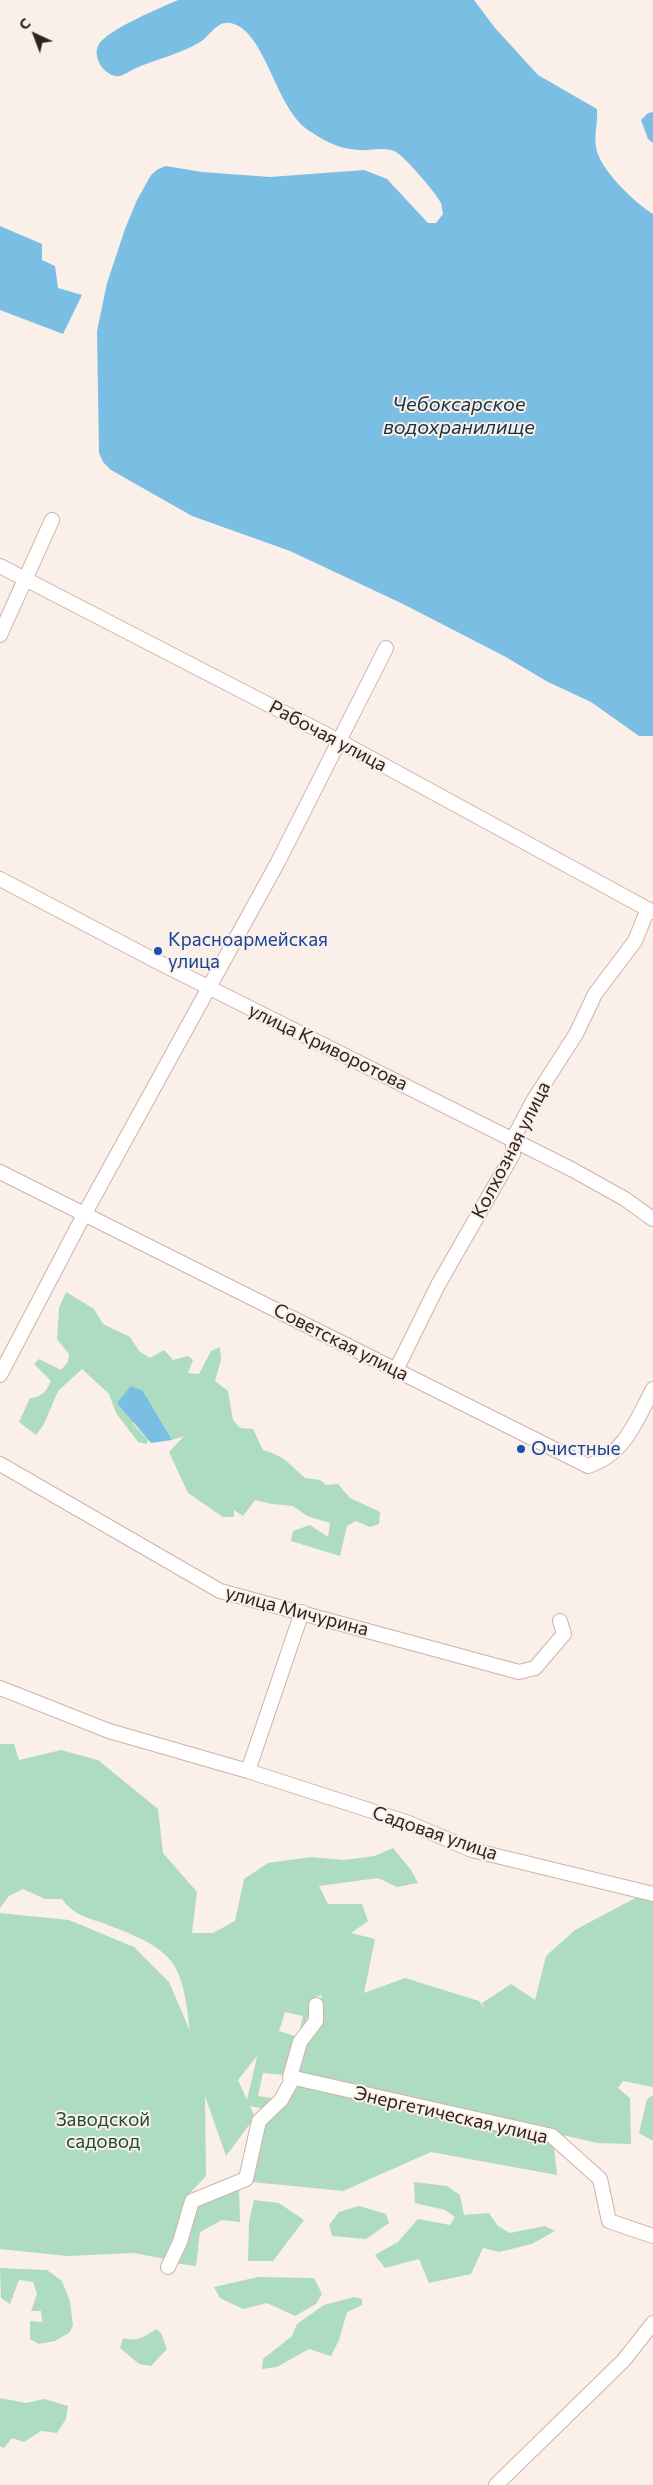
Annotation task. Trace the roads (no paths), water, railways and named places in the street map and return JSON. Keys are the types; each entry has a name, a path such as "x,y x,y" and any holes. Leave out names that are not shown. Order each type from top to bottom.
{"street":[{"path":"0,635 27,580 52,520"},
{"name":"Рабочая улица","path":"0,566 338,741 650,911"},
{"path":"0,1375 85,1214 278,862 386,648"},
{"name":"улица Криворотова","path":"0,879 209,988 573,1170 653,1219"},
{"name":"Колхозная улица","path":"396,1370 433,1294 513,1154 513,1139 533,1101 576,1034 595,994 635,941 650,911"},
{"name":"Советская улица","path":"0,1172 588,1466 604,1461 628,1438 653,1389"},
{"name":"улица Мичурина","path":"0,1464 220,1591 519,1672 535,1668 564,1634 560,1622"},
{"path":"248,1771 302,1612"},
{"name":"Садовая улица","path":"0,1688 109,1731 248,1771 409,1823 472,1850 653,1894"},
{"path":"168,2267 180,2242 192,2201 246,2179 259,2121 281,2100 291,2082 290,2077 300,2042 316,2021 316,2005"},
{"name":"Энергетическая улица","path":"290,2077 531,2133 552,2136 600,2179 609,2221 653,2236"},
{"path":"496,2485 624,2360 653,2323"}],"water":[{"name":"Чебоксарское водохранилище","path":"178,0 474,0 495,28 538,75 597,109 596,147 599,156 619,185 653,214 653,736 639,736 591,702 548,682 504,656 403,604 290,551 192,516 111,470 103,462 99,453 97,331 107,283 125,229 137,200 151,175 158,169 166,166 202,172 270,177 364,170 387,179 428,223 436,223 443,214 441,203 433,192 413,168 396,152 387,149 359,150 338,146 308,130 297,120 287,106 255,42 245,31 234,24 223,23 204,39 192,46 120,76 109,74 101,66 98,60 97,49 105,38 136,19"},
{"path":"653,112 653,143 648,139 641,120 648,113"},
{"path":"0,226 42,244 42,260 55,266 58,288 82,295 63,334 0,310"},
{"path":"131,1386 143,1391 172,1440 151,1443 117,1403"}],"place":[{"name":"Красноармейская улица","path":"158,951"},
{"name":"Очистные","path":"521,1449"}],"park label":[{"name":"Заводской садовод","path":"103,2131"}]}
